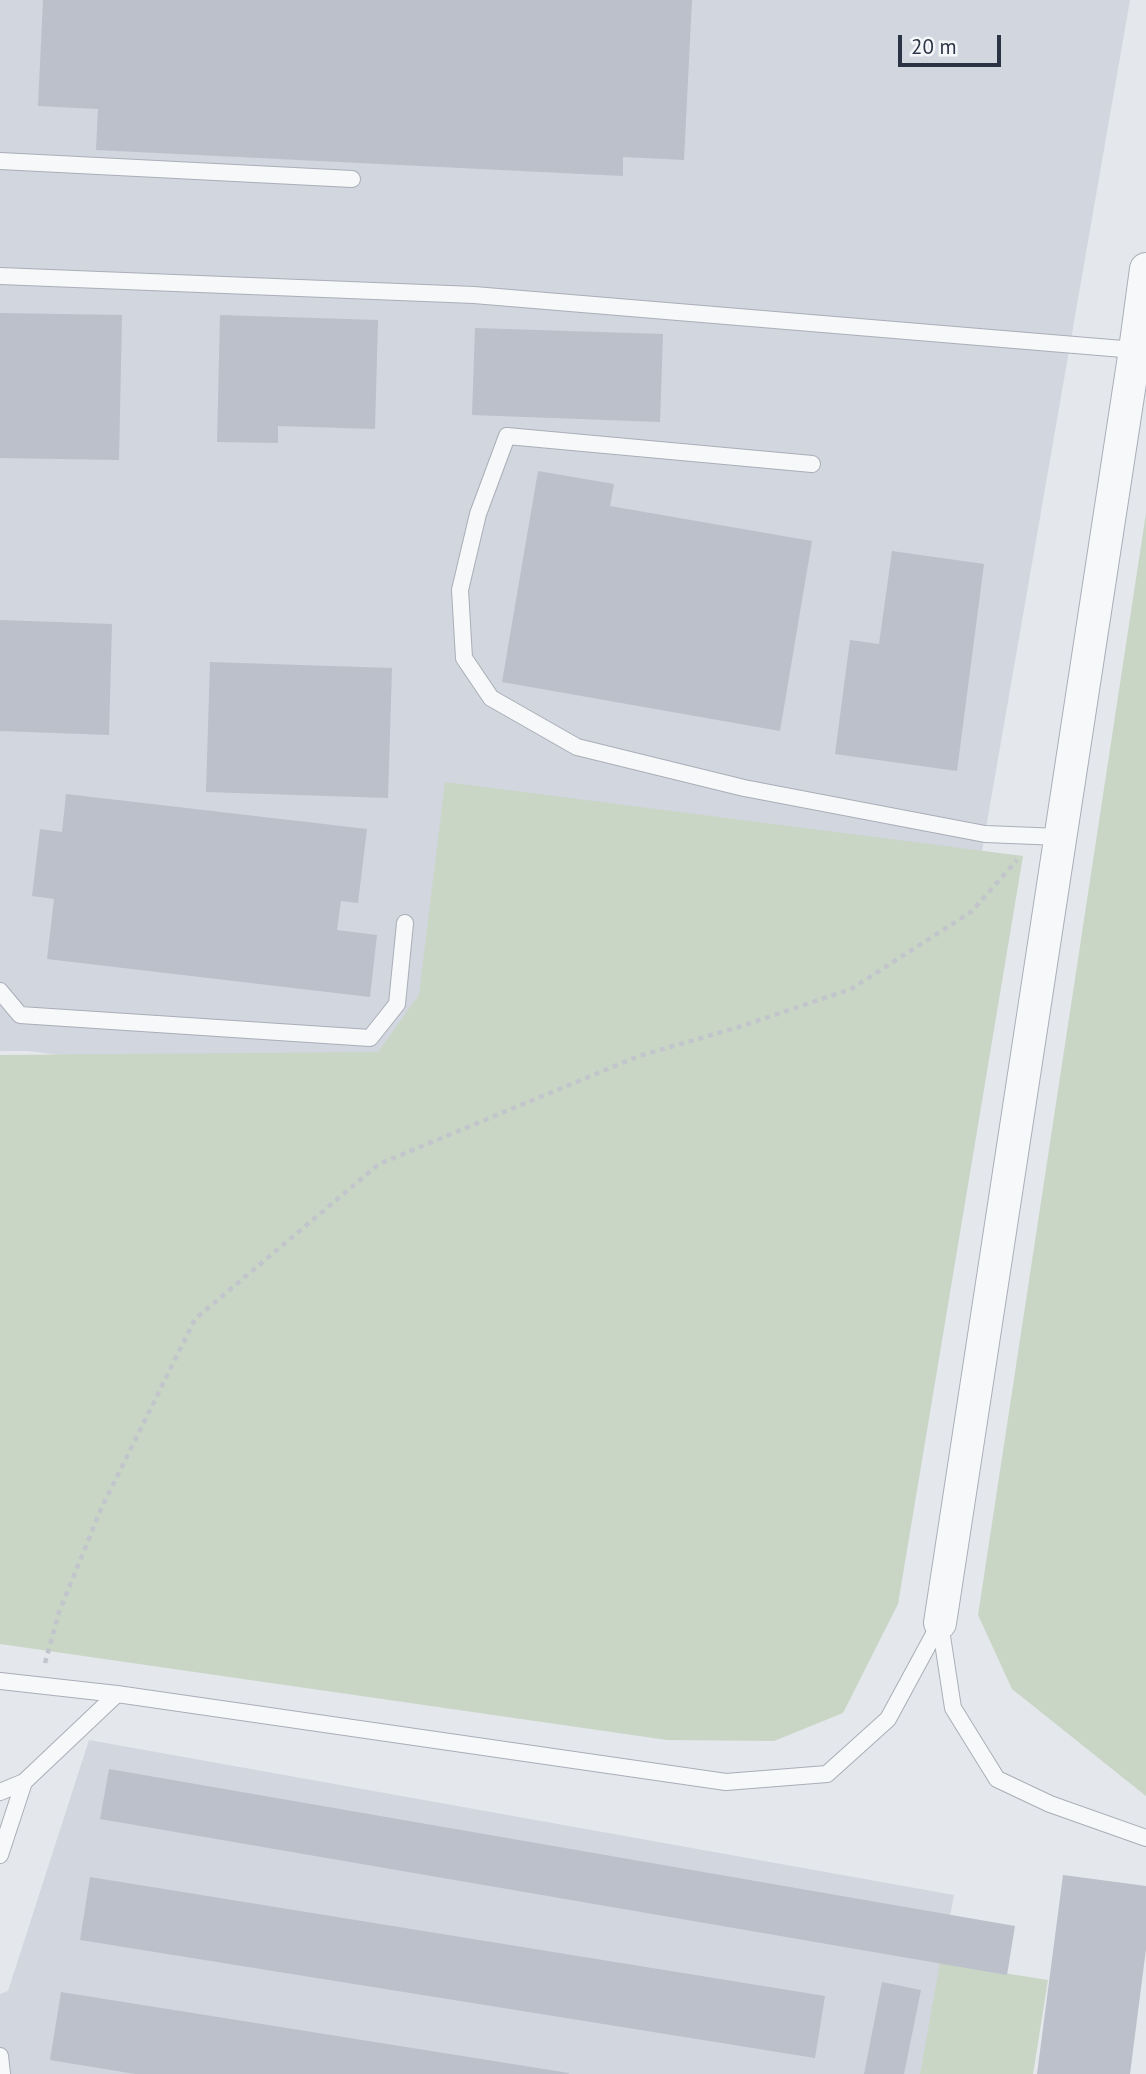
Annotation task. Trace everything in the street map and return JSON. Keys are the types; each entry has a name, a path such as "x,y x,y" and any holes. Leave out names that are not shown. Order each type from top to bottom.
{"street":[{"path":"940,1623 1049,836 1135,350 1146,269"}],"lane":[{"path":"0,161 352,179"},
{"path":"0,276 474,295 1135,350"},
{"path":"812,464 507,436 478,514 460,590 464,658 491,698 577,747 744,788 985,834 1049,836"},
{"path":"0,991 20,1015 370,1038 397,1004 405,923"},
{"path":"0,1681 117,1694 726,1782 827,1774 888,1719 940,1623"},
{"path":"940,1623 953,1708 997,1779 1050,1804 1146,1838"},
{"path":"0,1792 24,1782 117,1694"},
{"path":"0,1856 24,1782"},
{"path":"0,2056 2,2074"}],"path":[{"path":"39,1685 59,1612 101,1509 195,1319 379,1164 639,1056 739,1027 851,989 971,912 1049,836"}],"shaded area":[{"path":"0,0 1130,0 975,891 407,1099 28,1051 0,1051"},
{"path":"89,1740 954,1895 920,2074 0,2074 0,1994 8,1991"}],"green space":[{"path":"1146,513 1146,1796 1012,1689 978,1615"},
{"path":"445,782 1023,856 898,1604 843,1713 774,1741 667,1740 0,1644 0,1055 378,1052 419,995"},
{"path":"940,1963 1048,1980 1033,2074 920,2074"}],"building":[{"path":"43,0 692,0 684,160 623,157 623,176 96,150 98,109 38,106"},
{"path":"0,313 122,315 119,460 0,458"},
{"path":"220,315 378,320 375,429 278,426 278,443 217,442"},
{"path":"475,328 663,334 660,422 472,415"},
{"path":"538,471 614,484 610,506 812,541 780,731 502,682"},
{"path":"892,551 984,564 957,771 835,754 850,640 879,644"},
{"path":"0,620 112,624 109,735 0,731"},
{"path":"210,662 392,668 388,798 206,792"},
{"path":"66,794 367,829 358,903 341,901 337,930 377,935 370,997 47,959 54,899 32,896 40,829 62,832"},
{"path":"109,1769 1015,1926 1007,1975 100,1819"},
{"path":"1063,1875 1146,1886 1146,1949 1130,2074 1037,2074"},
{"path":"90,1877 825,1996 815,2058 80,1940"},
{"path":"882,1982 921,1990 904,2074 864,2074"},
{"path":"61,1992 569,2073 135,2074 50,2060"}]}
